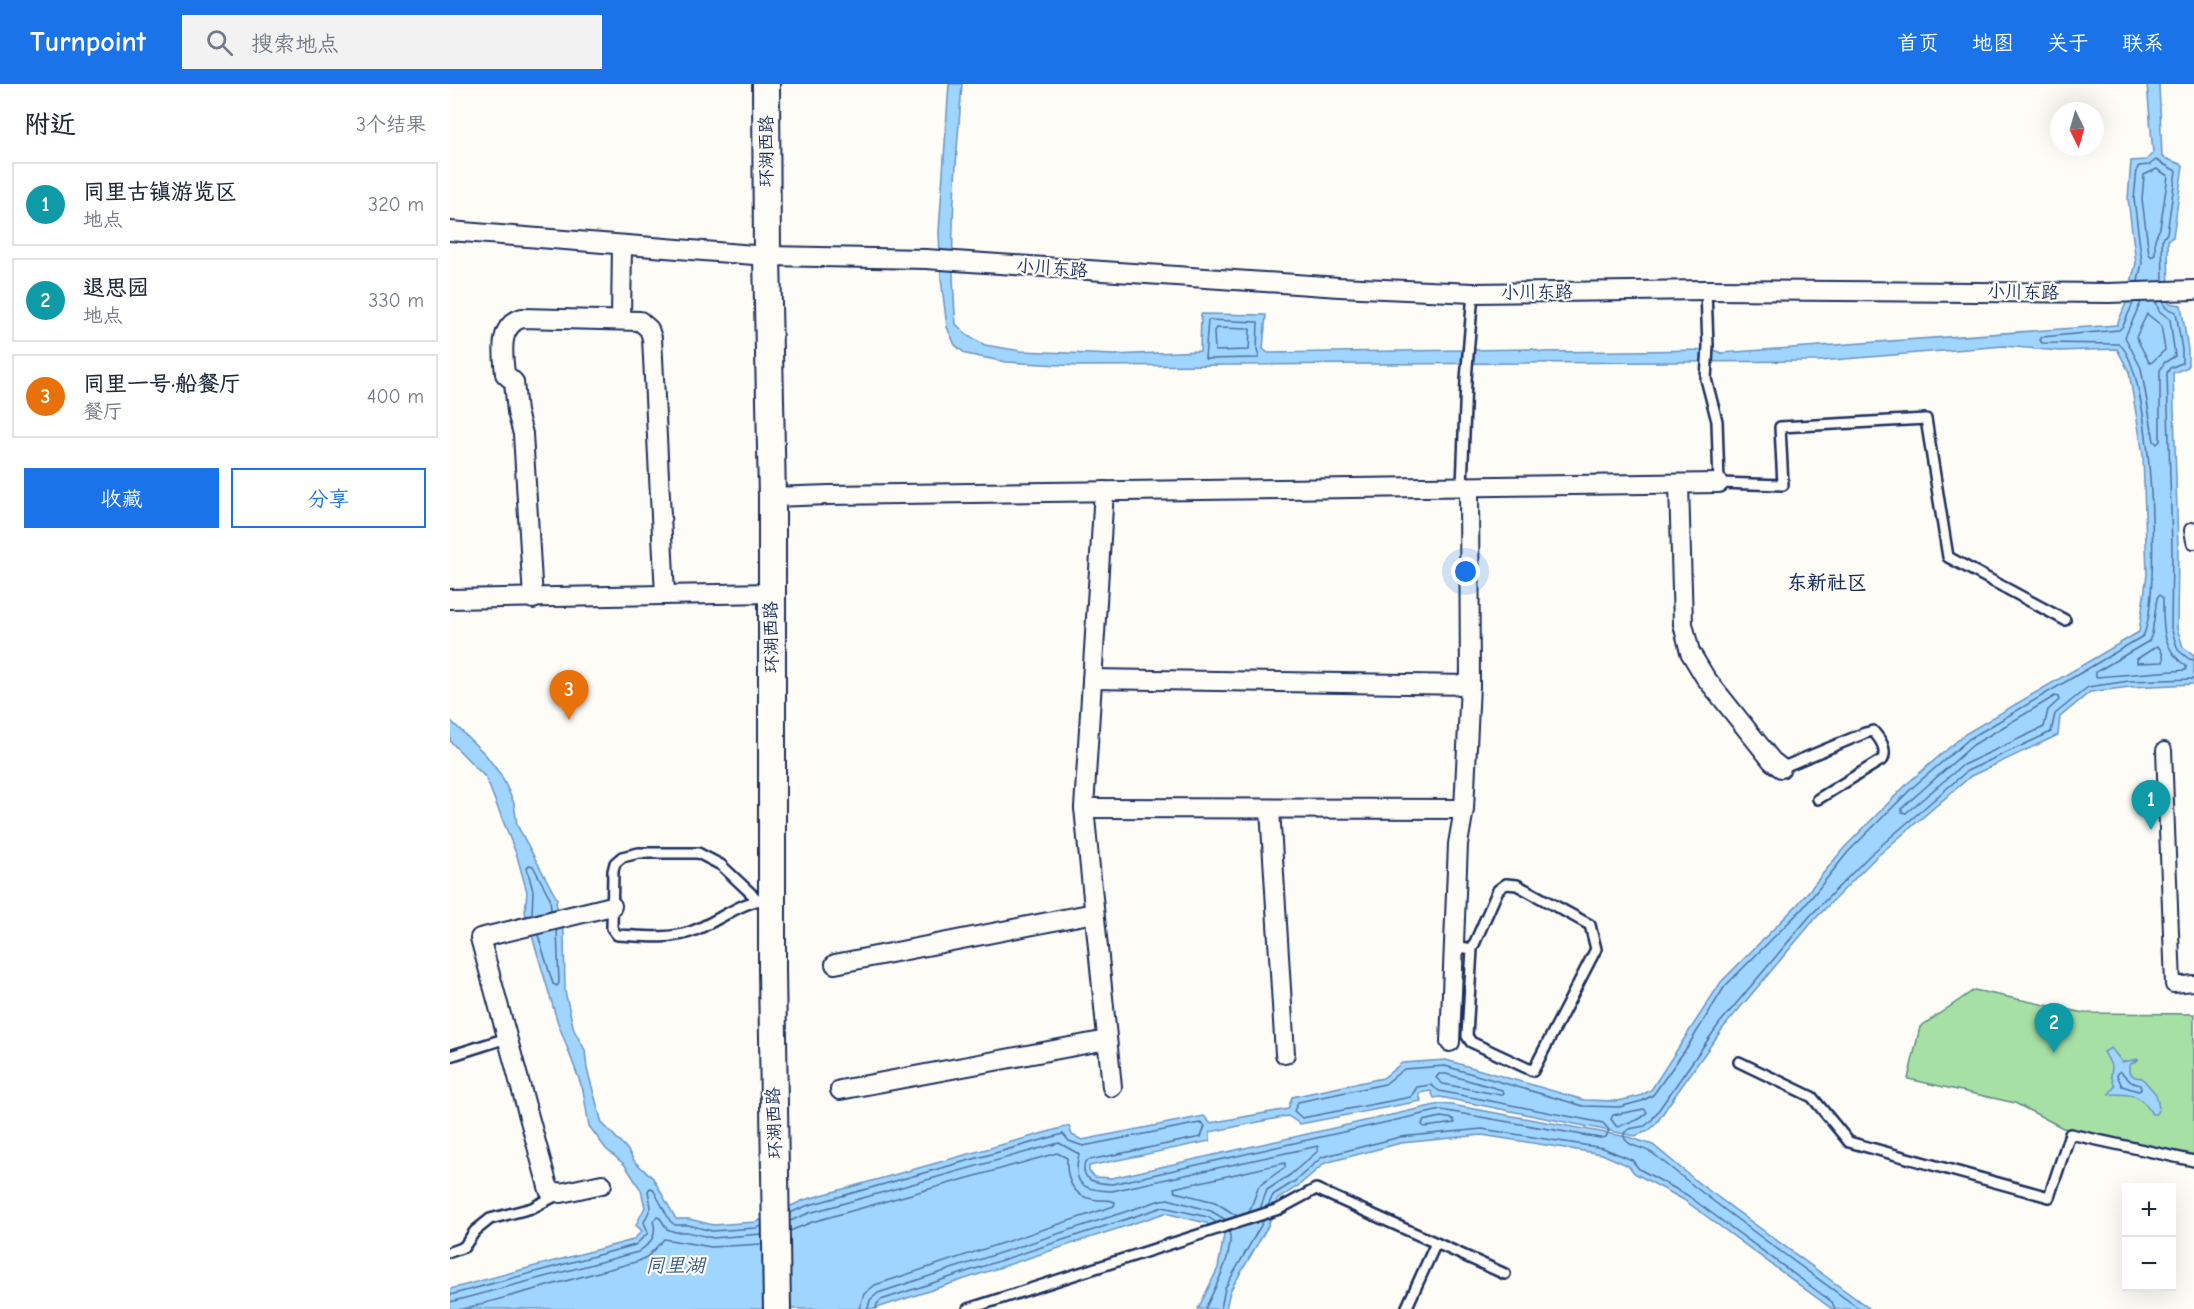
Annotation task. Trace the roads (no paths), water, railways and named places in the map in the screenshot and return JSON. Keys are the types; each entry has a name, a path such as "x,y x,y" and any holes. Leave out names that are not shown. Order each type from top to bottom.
{"main road":[{"name":"环湖西路","path":"766,84 772,497 765,899 773,1080 777,1309"}],"street":[{"name":"小川东路","path":"450,231 767,256 926,259 1339,287 1473,293 1706,290 2109,293 2194,291"},
{"path":"621,320 622,245"},
{"path":"532,598 523,434 517,412 514,382 505,374 503,355 504,333 514,321 522,318 640,321 649,329 652,339 666,595"},
{"path":"772,497 1719,483"},
{"path":"1678,484 1683,624 1690,652 1705,677 1772,761 1781,768"},
{"path":"1450,1042 1463,947 1458,844 1464,809 1470,685 1466,487"},
{"path":"1104,491 1083,808 1112,1087"},
{"path":"450,599 771,593"},
{"path":"1092,679 1470,685"},
{"path":"2164,750 2173,985 2194,983"},
{"path":"1083,808 1464,809"},
{"path":"1270,809 1285,1054"},
{"path":"602,1184 561,1193 549,1190 480,939 612,906"},
{"path":"835,964 1094,913"},
{"path":"840,1090 1107,1040"}],"lane":[{"path":"1706,290 1708,346 1706,379 1717,421 1719,483 1783,485 1780,427 1926,419 1948,556 2065,620"},
{"path":"1466,487 1466,380 1473,293"},
{"path":"1781,768 1873,731 1881,740 1885,752 1883,759 1818,799"},
{"path":"639,853 698,853 721,865 765,899 693,932 675,937 616,935 612,928 615,863 622,857 639,853"},
{"path":"1506,884 1517,885 1590,925 1596,949 1533,1071 1471,1042 1467,1036 1463,947 1498,890 1506,884"},
{"path":"450,1056 507,1038"},
{"path":"1739,1062 1812,1097 1849,1142 2049,1197 2070,1134 2194,1161"},
{"path":"968,1309 1279,1209 1316,1189 1504,1274"},
{"path":"450,1252 464,1247 475,1231 495,1216 532,1208 561,1193"},
{"path":"1406,1309 1436,1243"}],"water":[{"name":"同里湖","path":"949,84 962,84 953,233 956,324 968,336 985,345 1021,351 1114,355 1200,351 1201,314 1266,315 1263,349 1268,353 1533,349 1541,352 1715,350 1721,353 2117,325 2126,303 2136,263 2128,199 2131,161 2146,160 2153,153 2147,84 2159,84 2162,157 2183,165 2173,237 2168,240 2169,303 2181,305 2188,350 2188,367 2173,373 2178,547 2177,628 2183,647 2194,655 2194,684 2130,687 2090,692 2060,717 2058,735 1971,776 1874,859 1814,920 1723,1028 1656,1124 1648,1131 1635,1136 1440,1097 1434,1098 1431,1091 1419,1093 1421,1101 1300,1124 1288,1116 1210,1132 1210,1141 1089,1166 1089,1171 1095,1177 1112,1178 1440,1104 1628,1137 1653,1145 1700,1184 1870,1309 1832,1309 1684,1200 1634,1173 1629,1166 1602,1154 1482,1135 1401,1143 1325,1163 1277,1200 1268,1226 1230,1291 1226,1309 1198,1309 1218,1268 1224,1235 1206,1223 1165,1213 874,1309 450,1309 450,1289 633,1240 642,1231 636,1225 645,1207 641,1190 625,1165 606,1149 589,1126 583,1090 557,1020 525,912 527,892 517,856 486,778 450,741 450,720 485,754 501,775 514,803 517,825 557,899 556,903 564,932 565,991 574,1030 585,1050 587,1069 602,1123 627,1149 635,1162 653,1178 676,1219 689,1219 713,1225 756,1222 804,1200 1069,1126 1072,1135 1082,1140 1204,1116 1210,1123 1288,1109 1292,1097 1383,1078 1402,1063 1446,1060 1584,1100 1618,1101 1640,1096 1651,1090 1721,982 1798,904 1844,848 1909,782 1965,734 2139,632 2147,574 2143,455 2129,372 2117,349 2059,351 2004,346 1820,361 1079,366 1006,362 966,354 955,345 947,327 941,278 939,232"},
{"path":"2111,1048 2122,1062 2139,1059 2129,1065 2129,1072 2135,1077 2142,1078 2156,1094 2159,1108 2156,1114 2152,1114 2135,1096 2109,1094 2115,1086 2111,1076 2112,1067 2104,1052"}],"place":[{"name":"同里一号·船餐厅","path":"569,720"},
{"name":"同里古镇游览区","path":"2151,830"},
{"name":"退思园","path":"2054,1053"}],"district":[{"name":"东新社区","path":"1827,582"}]}
